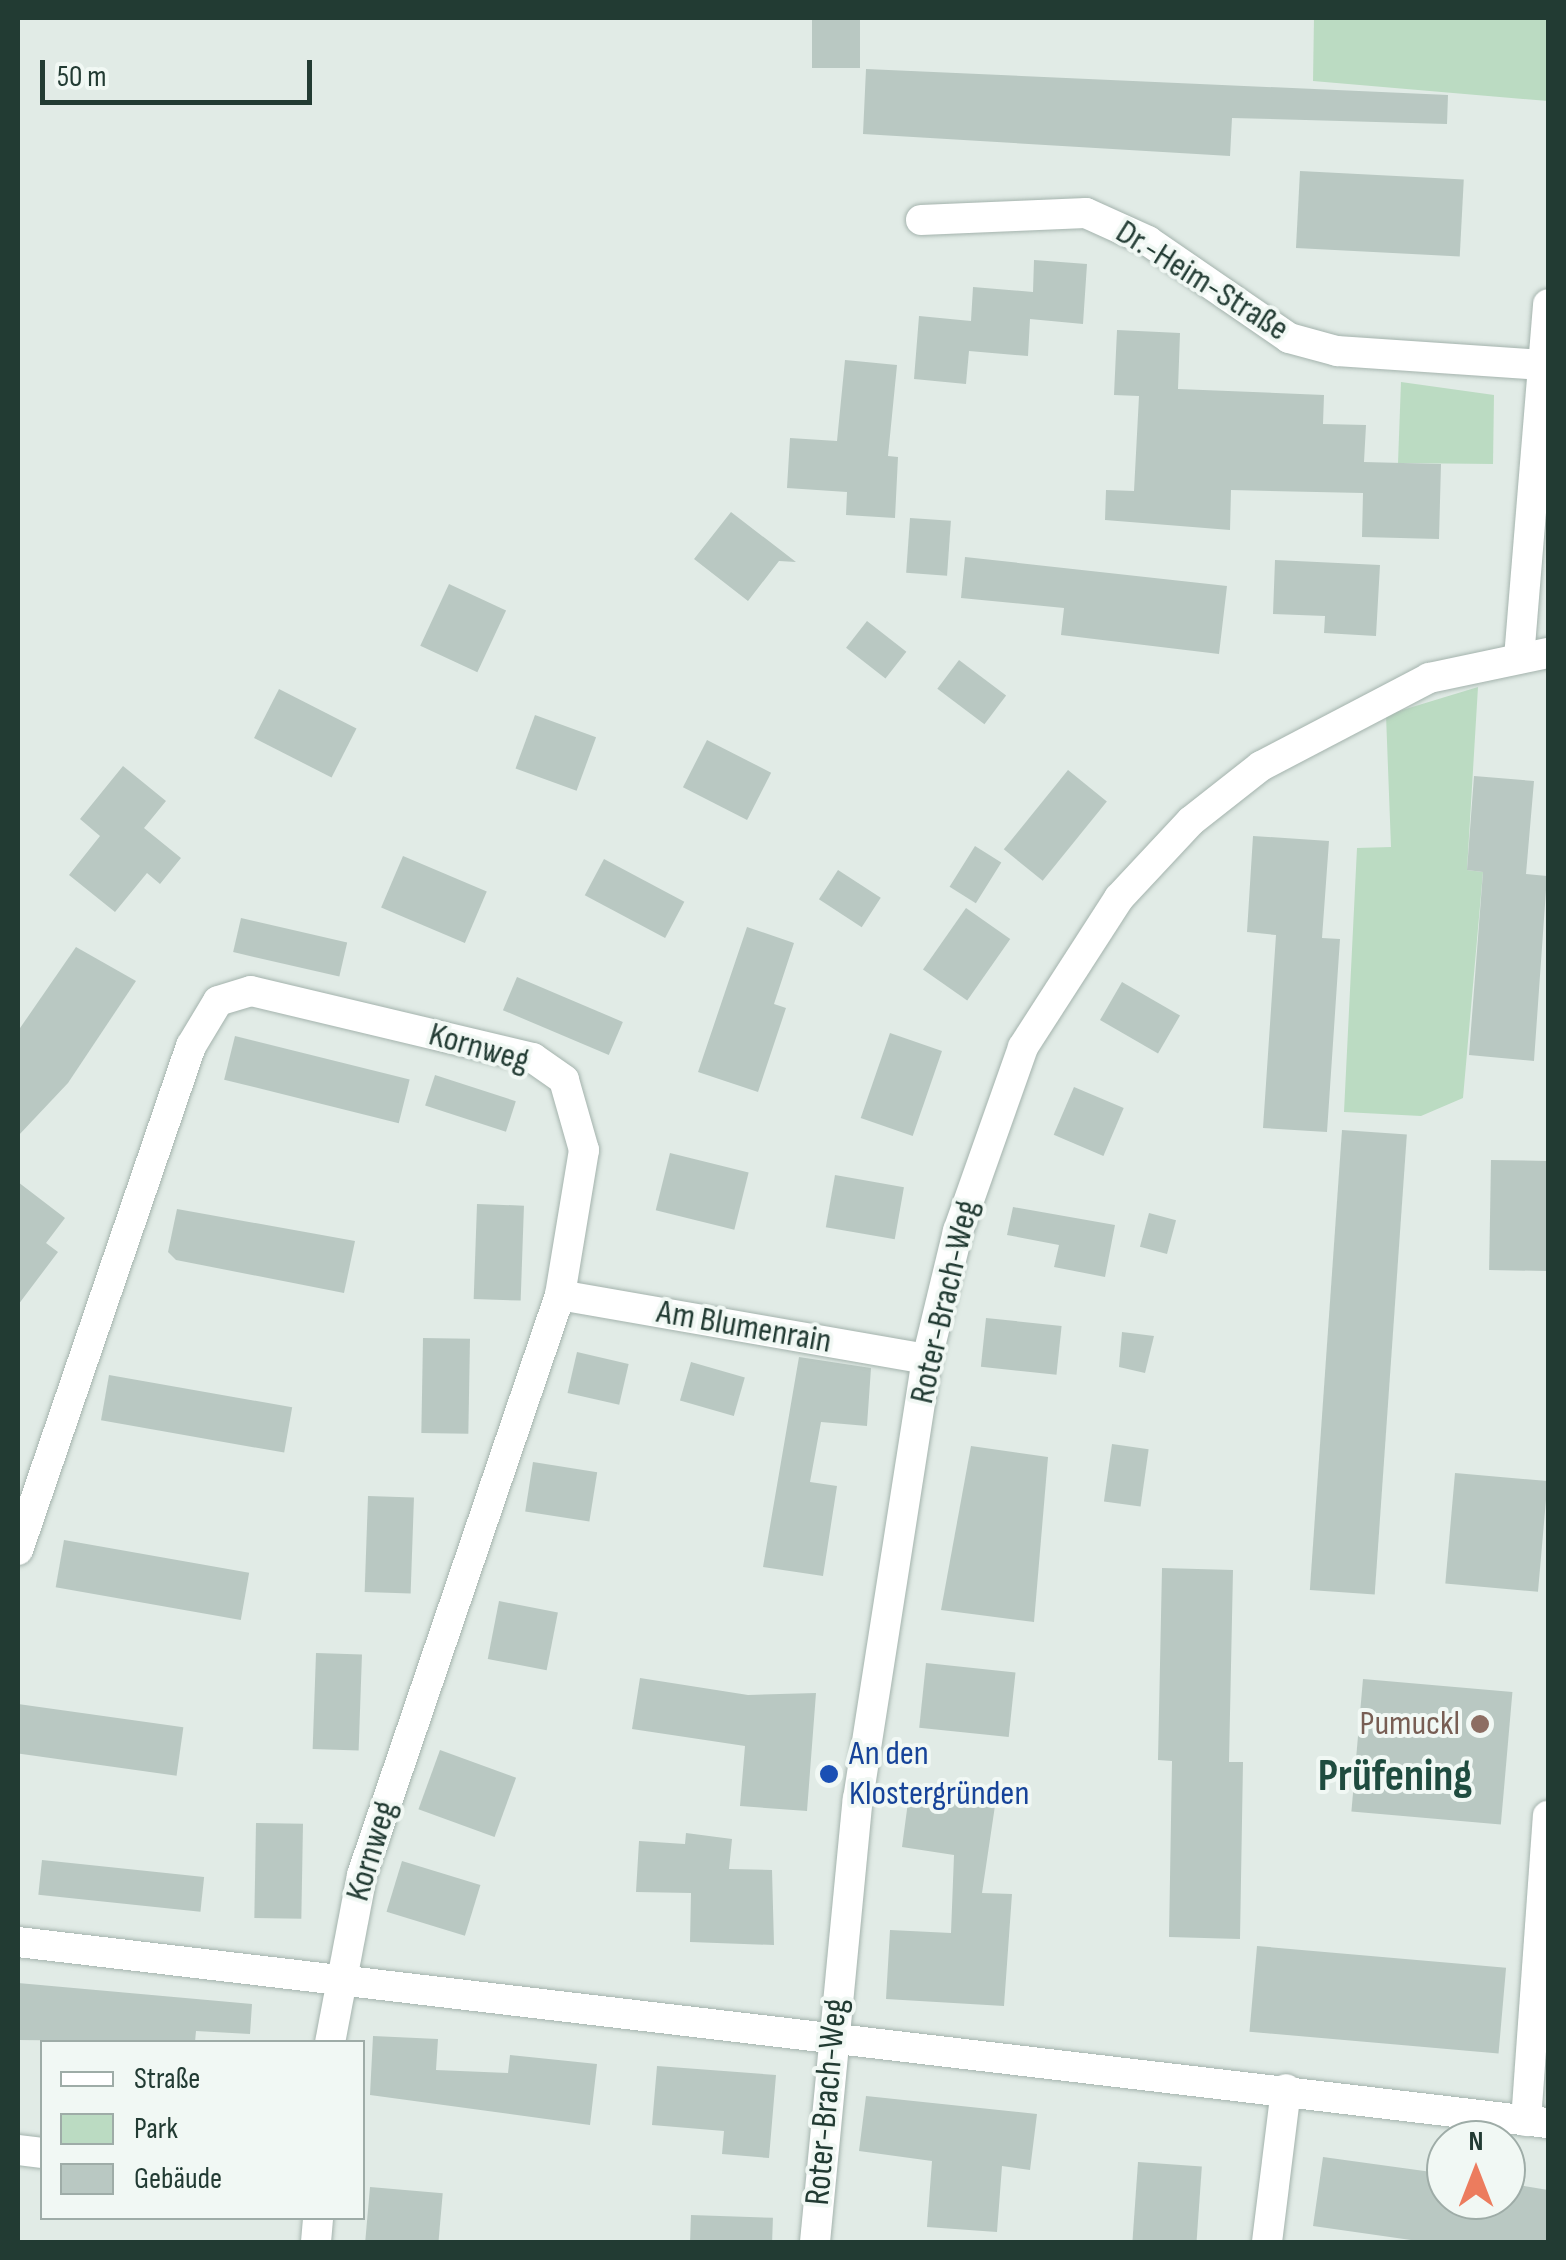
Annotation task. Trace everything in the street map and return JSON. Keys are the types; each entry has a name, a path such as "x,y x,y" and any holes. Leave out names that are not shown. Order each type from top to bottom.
{"street":[{"name":"Dr.-Heim-Straße","path":"921,220 1086,213 1148,240 1289,338 1336,351 1543,366"},
{"path":"1534,656 1548,304"},
{"name":"Roter-Brach-Weg","path":"815,2242 830,2041 927,1360 958,1231 1023,1047 1119,898 1191,820 1261,766 1429,678 1534,656"},
{"name":"Kornweg","path":"18,1550 190,1046 218,1000 270,995 532,1058 564,1080 584,1150 560,1295 362,1875 335,1981 330,2040"},
{"name":"Am Blumenrain","path":"560,1295 927,1360"},
{"path":"18,1942 830,2041 1286,2088 1537,2122 1548,1816"},
{"path":"1267,2242 1286,2088"}],"green space":[{"path":"1314,18 1548,18 1548,101 1313,81"},
{"path":"1401,382 1494,395 1493,464 1398,463"},
{"path":"1478,687 1467,870 1483,872 1463,1098 1421,1116 1344,1112 1357,848 1391,847 1386,715"}],"building":[{"path":"812,18 860,18 860,68 812,68"},
{"path":"866,69 1448,95 1447,124 1232,118 1230,156 863,134"},
{"path":"1300,171 1464,180 1460,256 1296,248"},
{"path":"1034,260 1087,264 1083,324 1030,319 1028,356 969,351 966,384 914,379 919,316 971,321 973,287 1033,292"},
{"path":"1117,330 1180,333 1178,389 1324,395 1323,424 1366,425 1364,462 1441,464 1439,539 1362,537 1363,493 1231,490 1230,530 1105,520 1106,490 1134,491 1139,396 1114,395"},
{"path":"845,360 897,365 888,456 898,457 895,518 846,515 847,492 787,488 790,438 837,441"},
{"path":"731,512 796,562 779,561 748,601 694,559"},
{"path":"910,518 951,521 947,576 906,573"},
{"path":"965,557 1227,586 1219,654 1061,635 1064,608 961,598"},
{"path":"1275,560 1380,565 1376,636 1324,633 1325,616 1273,614"},
{"path":"449,584 506,611 477,672 420,646"},
{"path":"867,621 906,652 885,679 846,648"},
{"path":"959,660 1006,696 984,724 937,689"},
{"path":"279,689 357,728 332,778 254,738"},
{"path":"535,715 596,737 577,791 516,769"},
{"path":"707,740 771,773 747,820 683,787"},
{"path":"123,766 166,801 144,828 181,858 160,884 147,873 115,912 69,875 100,836 80,819"},
{"path":"1068,770 1107,801 1043,881 1004,849"},
{"path":"1474,776 1534,781 1526,874 1547,876 1534,1061 1469,1055 1483,872 1467,870"},
{"path":"1253,836 1329,841 1322,938 1340,939 1327,1132 1263,1128 1276,935 1247,932"},
{"path":"975,846 1001,862 976,903 950,887"},
{"path":"403,856 487,892 465,943 381,908"},
{"path":"604,859 684,902 665,938 585,895"},
{"path":"838,870 881,898 862,927 819,899"},
{"path":"966,908 1010,939 967,1000 923,969"},
{"path":"241,918 347,943 339,977 233,952"},
{"path":"747,927 794,943 774,1004 786,1008 758,1092 698,1072"},
{"path":"76,947 136,981 68,1083 18,1136 18,1031"},
{"path":"517,977 623,1022 609,1055 503,1010"},
{"path":"1122,982 1180,1015 1158,1054 1100,1020"},
{"path":"890,1033 942,1051 913,1136 861,1118"},
{"path":"235,1036 410,1080 399,1123 224,1080"},
{"path":"435,1075 516,1101 506,1132 425,1105"},
{"path":"1074,1087 1124,1108 1103,1156 1054,1135"},
{"path":"1342,1130 1407,1135 1375,1594 1310,1590"},
{"path":"670,1153 749,1173 734,1230 656,1210"},
{"path":"1491,1160 1548,1161 1546,1271 1489,1270"},
{"path":"835,1175 904,1187 895,1239 826,1227"},
{"path":"18,1182 65,1218 46,1243 58,1252 18,1305"},
{"path":"477,1204 524,1206 521,1301 474,1299"},
{"path":"1013,1207 1115,1225 1105,1277 1054,1267 1059,1245 1007,1235"},
{"path":"177,1209 355,1241 344,1293 176,1260 168,1252"},
{"path":"1149,1213 1176,1220 1167,1254 1140,1247"},
{"path":"986,1318 1062,1326 1056,1375 981,1367"},
{"path":"1122,1332 1154,1336 1145,1373 1119,1367"},
{"path":"423,1338 470,1339 468,1434 421,1433"},
{"path":"577,1352 629,1364 619,1405 568,1393"},
{"path":"799,1357 871,1368 867,1426 821,1422 810,1482 837,1486 823,1576 763,1567"},
{"path":"691,1362 745,1377 734,1416 680,1400"},
{"path":"109,1375 292,1407 284,1453 101,1420"},
{"path":"1112,1444 1149,1449 1141,1507 1104,1501"},
{"path":"971,1446 1048,1457 1034,1622 941,1610"},
{"path":"533,1462 597,1472 589,1522 525,1511"},
{"path":"1455,1473 1548,1481 1538,1592 1445,1584"},
{"path":"368,1496 414,1498 411,1594 365,1592"},
{"path":"64,1540 249,1573 241,1620 56,1587"},
{"path":"1162,1568 1233,1570 1229,1762 1243,1762 1240,1939 1169,1937 1172,1761 1158,1760"},
{"path":"499,1601 558,1612 547,1670 488,1659"},
{"path":"316,1653 362,1655 359,1751 313,1749"},
{"path":"926,1663 1016,1672 1009,1737 919,1728"},
{"path":"640,1678 748,1695 816,1693 807,1811 740,1806 745,1746 632,1729"},
{"path":"1363,1679 1512,1692 1501,1825 1351,1811"},
{"path":"18,1704 183,1727 177,1776 18,1753"},
{"path":"440,1750 516,1778 495,1837 418,1809"},
{"path":"910,1787 996,1799 982,1893 1012,1894 1004,2006 886,1999 890,1930 951,1933 954,1855 902,1847"},
{"path":"256,1823 303,1824 301,1919 254,1918"},
{"path":"686,1833 732,1839 729,1869 772,1870 774,1945 690,1942 691,1893 636,1892 639,1841 685,1844"},
{"path":"42,1860 204,1877 200,1912 38,1895"},
{"path":"402,1861 480,1885 465,1936 387,1912"},
{"path":"1257,1946 1506,1968 1499,2053 1250,2032"},
{"path":"18,1983 252,2004 250,2034 196,2031 195,2040 18,2040"},
{"path":"373,2036 438,2039 436,2070 508,2073 510,2055 597,2064 590,2125 370,2095"},
{"path":"657,2066 776,2075 769,2158 722,2154 724,2131 652,2125"},
{"path":"866,2096 1037,2114 1030,2170 1002,2166 997,2232 927,2227 932,2161 859,2151"},
{"path":"1323,2157 1426,2171 1426,2220 1526,2220 1526,2186 1548,2190 1548,2242 1425,2242 1313,2226"},
{"path":"1138,2162 1202,2166 1197,2242 1132,2242"},
{"path":"370,2187 443,2193 438,2242 365,2242"},
{"path":"691,2215 773,2218 772,2242 690,2242"}],"place":[{"name":"Pumuckl","path":"1480,1724"},
{"name":"An den Klostergründen","path":"829,1774"}],"district":[{"name":"Prüfening","path":"1395,1777"}]}
